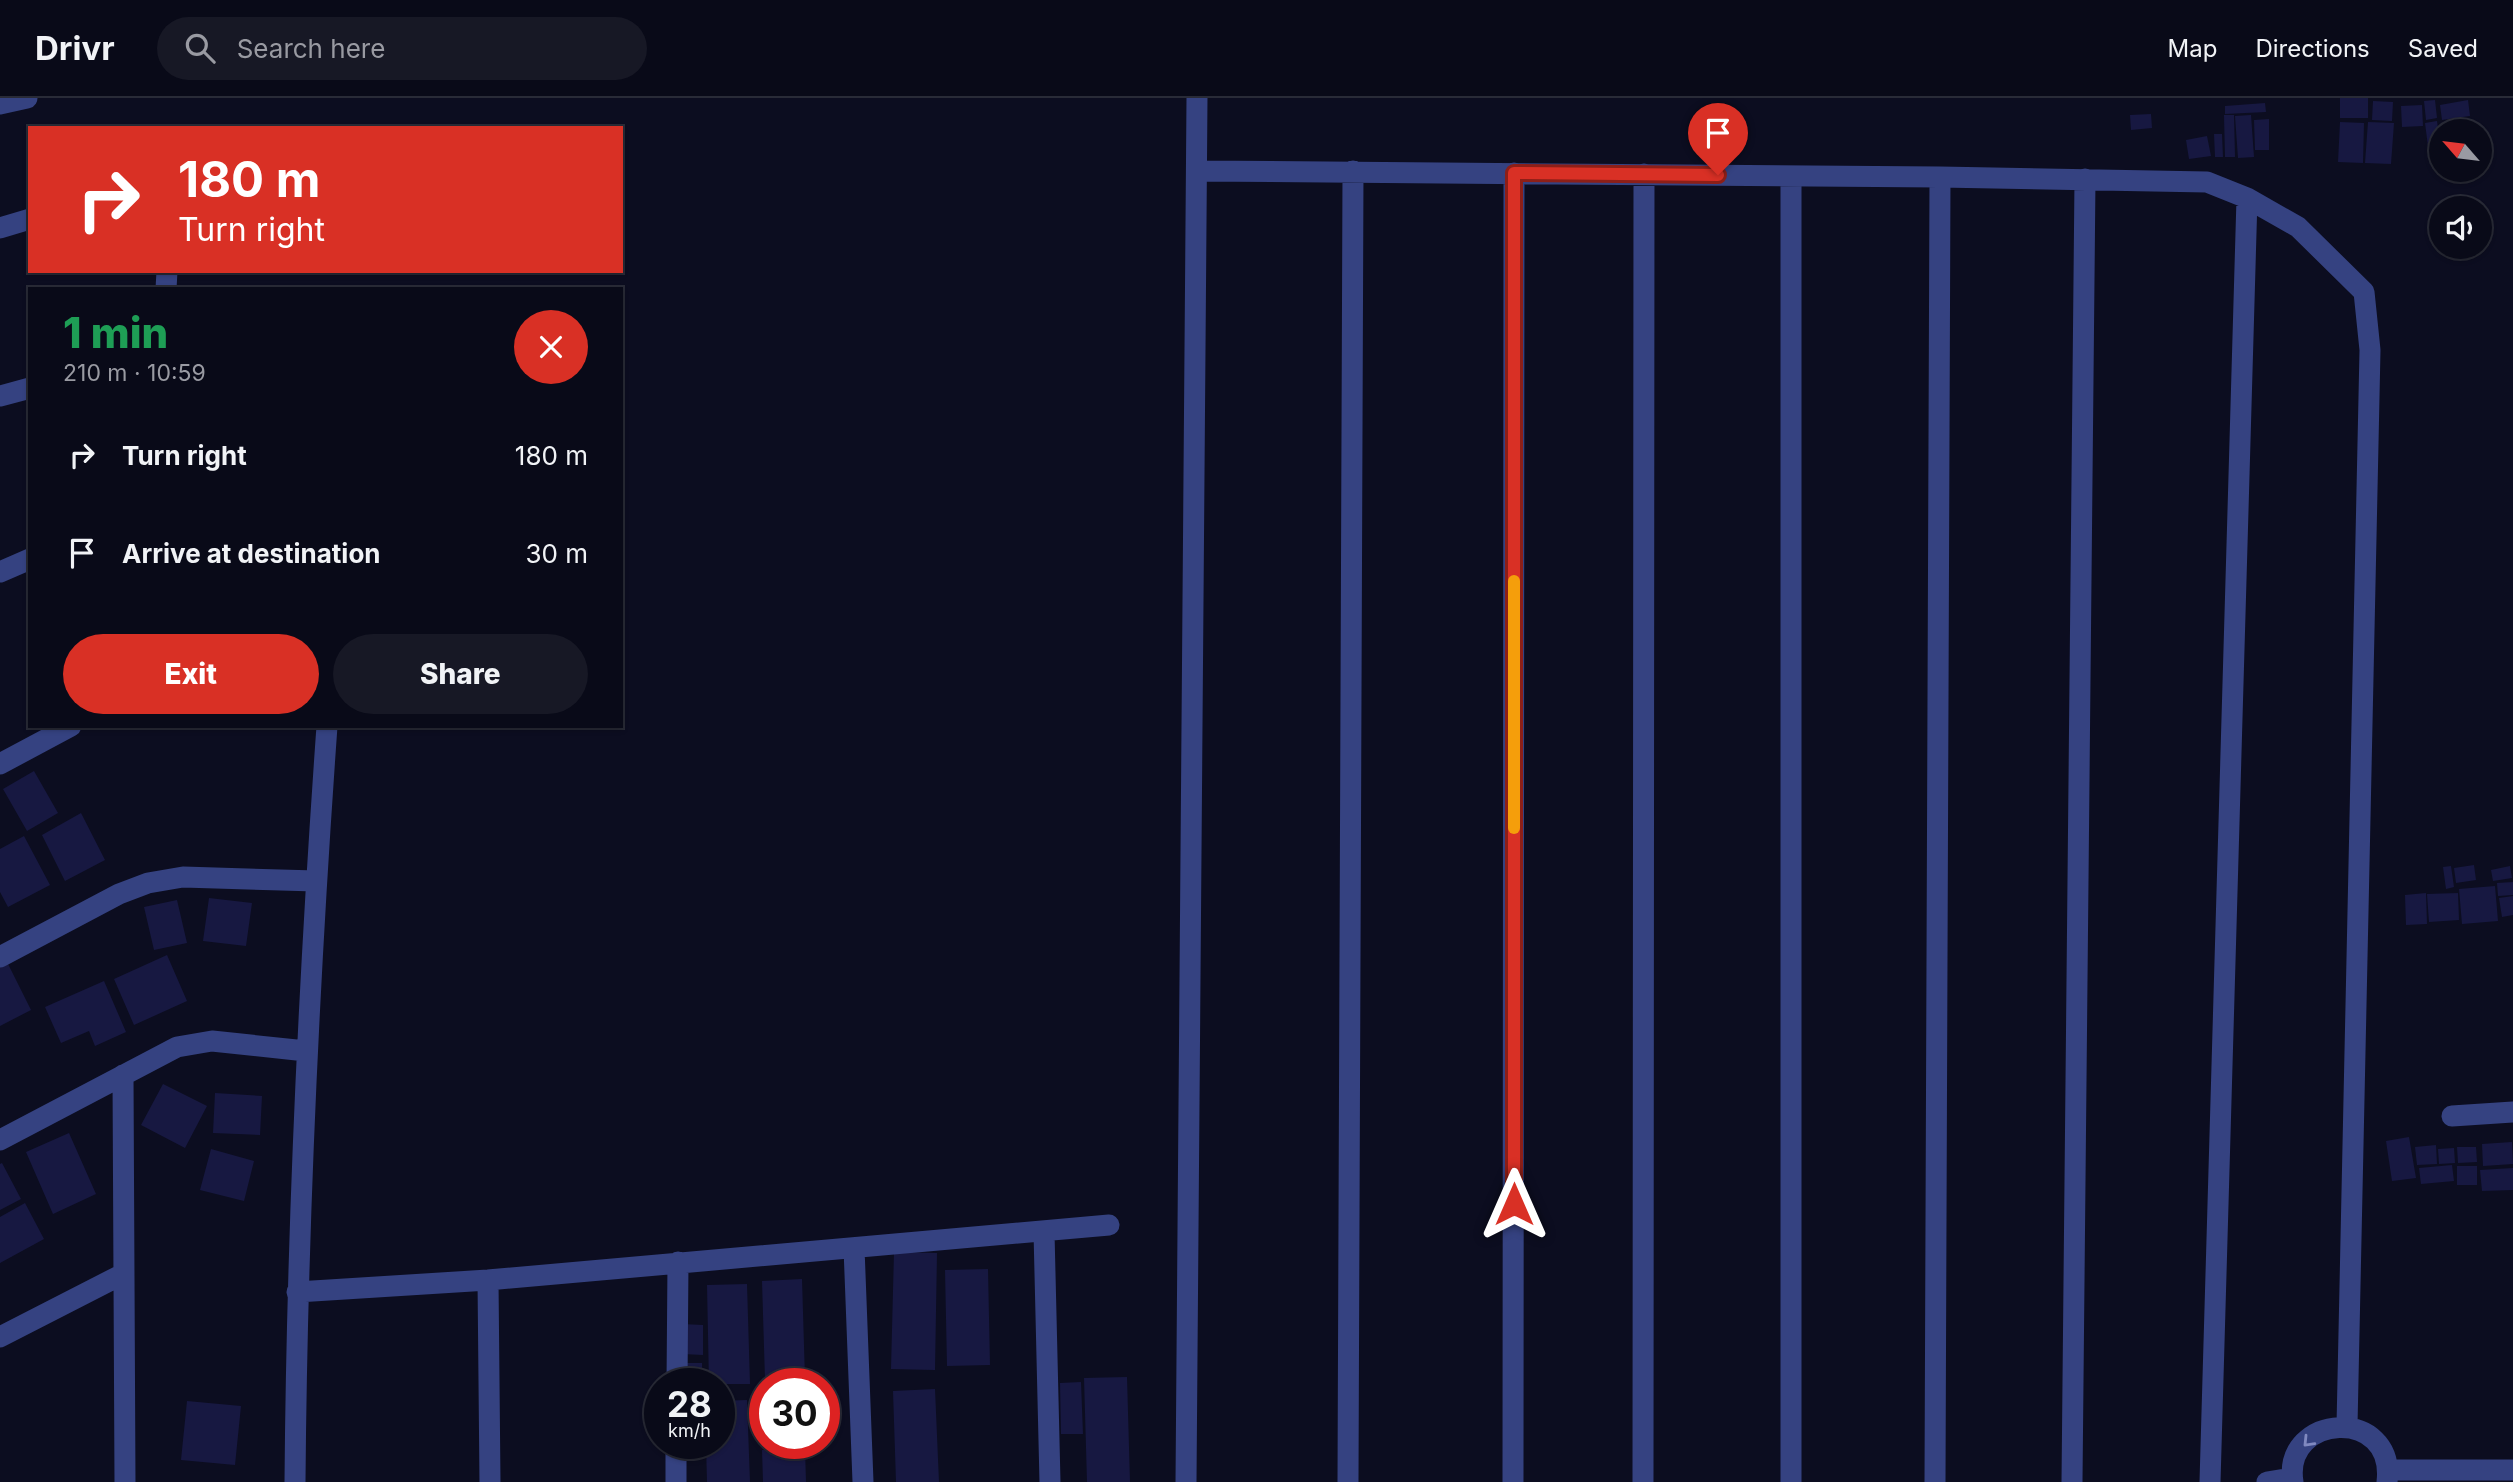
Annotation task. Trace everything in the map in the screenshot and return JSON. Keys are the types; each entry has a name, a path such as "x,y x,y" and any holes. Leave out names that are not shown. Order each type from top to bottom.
{"street":[{"path":"0,104 27,98"},
{"path":"1186,1482 1198,98"},
{"path":"1197,171 2207,182 2247,198 2298,227 2364,292 2370,350 2347,1426"},
{"path":"1348,1482 1353,172"},
{"path":"1513,1482 1514,173"},
{"path":"1643,1482 1644,174"},
{"path":"1791,176 1791,1482"},
{"path":"1935,1482 1940,177"},
{"path":"2072,1482 2085,179"},
{"path":"2210,1482 2247,198"},
{"path":"0,228 28,220"},
{"path":"0,396 28,389"},
{"path":"0,572 28,560"},
{"path":"0,764 68,728"},
{"path":"295,1482 297,1292 306,1051 327,728"},
{"path":"0,957 120,894 148,883 183,877 316,881"},
{"path":"0,1140 177,1047 212,1041 306,1051"},
{"path":"123,1075 125,1482"},
{"path":"2452,1116 2513,1112"},
{"path":"297,1292 488,1280 1109,1225"},
{"path":"1044,1232 1050,1482"},
{"path":"854,1248 863,1482"},
{"path":"677,1368 678,1262"},
{"path":"0,1338 123,1274"},
{"path":"488,1280 490,1482"},
{"path":"2267,1482 2293,1480 2295,1457 2307,1439 2325,1428 2347,1426 2367,1434 2382,1450 2388,1476 2513,1470"},
{"path":"676,1459 676,1482"}],"building":[{"path":"2340,98 2368,98 2368,118 2340,118"},
{"path":"2435,100 2437,118 2426,120 2424,101"},
{"path":"2468,100 2470,116 2442,119 2440,105"},
{"path":"2373,101 2393,102 2392,121 2372,120"},
{"path":"2265,103 2266,112 2225,114 2225,106"},
{"path":"2422,105 2423,126 2402,127 2401,106"},
{"path":"2151,114 2152,128 2131,130 2130,115"},
{"path":"2224,115 2234,115 2235,157 2225,157"},
{"path":"2251,115 2254,157 2238,158 2235,116"},
{"path":"2269,119 2269,150 2255,150 2254,120"},
{"path":"2340,122 2364,123 2363,163 2338,162"},
{"path":"2368,122 2394,123 2391,164 2365,163"},
{"path":"2429,122 2429,154 2425,123"},
{"path":"2214,134 2222,134 2223,157 2215,157"},
{"path":"2207,136 2211,156 2189,159 2186,140"},
{"path":"34,771 58,813 27,831 3,789"},
{"path":"81,813 105,860 65,881 42,835"},
{"path":"24,836 50,885 8,907 0,892 0,849"},
{"path":"2474,865 2476,880 2456,883 2454,868"},
{"path":"2451,866 2454,887 2446,889 2443,867"},
{"path":"2510,866 2512,878 2493,881 2491,870"},
{"path":"2513,882 2513,895 2498,896 2497,883"},
{"path":"2495,886 2498,921 2462,924 2459,889"},
{"path":"2426,893 2427,924 2406,925 2405,895"},
{"path":"2458,893 2459,920 2429,922 2427,894"},
{"path":"2513,896 2513,915 2502,917 2499,898"},
{"path":"209,898 252,903 246,946 203,941"},
{"path":"177,900 187,943 154,950 144,907"},
{"path":"167,955 187,1001 134,1025 114,979"},
{"path":"6,960 31,1010 0,1026 0,964"},
{"path":"104,981 126,1032 95,1046 89,1031 61,1043 45,1007"},
{"path":"163,1084 207,1106 185,1148 141,1125"},
{"path":"215,1093 262,1096 260,1135 213,1133"},
{"path":"69,1133 96,1194 53,1214 26,1152"},
{"path":"2409,1137 2416,1178 2392,1181 2386,1141"},
{"path":"2512,1142 2513,1164 2483,1166 2482,1144"},
{"path":"2436,1145 2437,1164 2417,1165 2415,1147"},
{"path":"2457,1147 2476,1147 2477,1162 2458,1163"},
{"path":"2454,1148 2455,1163 2439,1164 2438,1149"},
{"path":"211,1149 254,1161 244,1201 200,1190"},
{"path":"2,1163 21,1199 0,1210 0,1164"},
{"path":"2452,1165 2454,1181 2421,1184 2419,1168"},
{"path":"2457,1166 2477,1166 2477,1185 2457,1185"},
{"path":"2513,1168 2513,1190 2482,1191 2480,1170"},
{"path":"25,1203 44,1239 0,1263 0,1217"},
{"path":"894,1252 937,1253 935,1370 891,1369"},
{"path":"988,1269 990,1365 947,1366 945,1270"},
{"path":"802,1279 805,1368 765,1368 762,1281"},
{"path":"747,1284 749,1384 735,1384 735,1368 709,1368 707,1285"},
{"path":"682,1324 703,1325 703,1355 682,1354"},
{"path":"682,1363 702,1363 702,1368 682,1368"},
{"path":"1127,1377 1130,1482 1087,1482 1084,1378"},
{"path":"1081,1382 1083,1434 1061,1434 1060,1383"},
{"path":"935,1389 939,1482 896,1482 893,1391"},
{"path":"735,1400 747,1400 750,1482 707,1482 706,1459 735,1459"},
{"path":"187,1401 241,1406 235,1465 181,1460"},
{"path":"762,1459 805,1459 806,1482 763,1482"}],"slow traffic":[{"path":"1514,581 1514,828"}],"route":[{"path":"1514,1204 1514,173 1718,175"}]}
